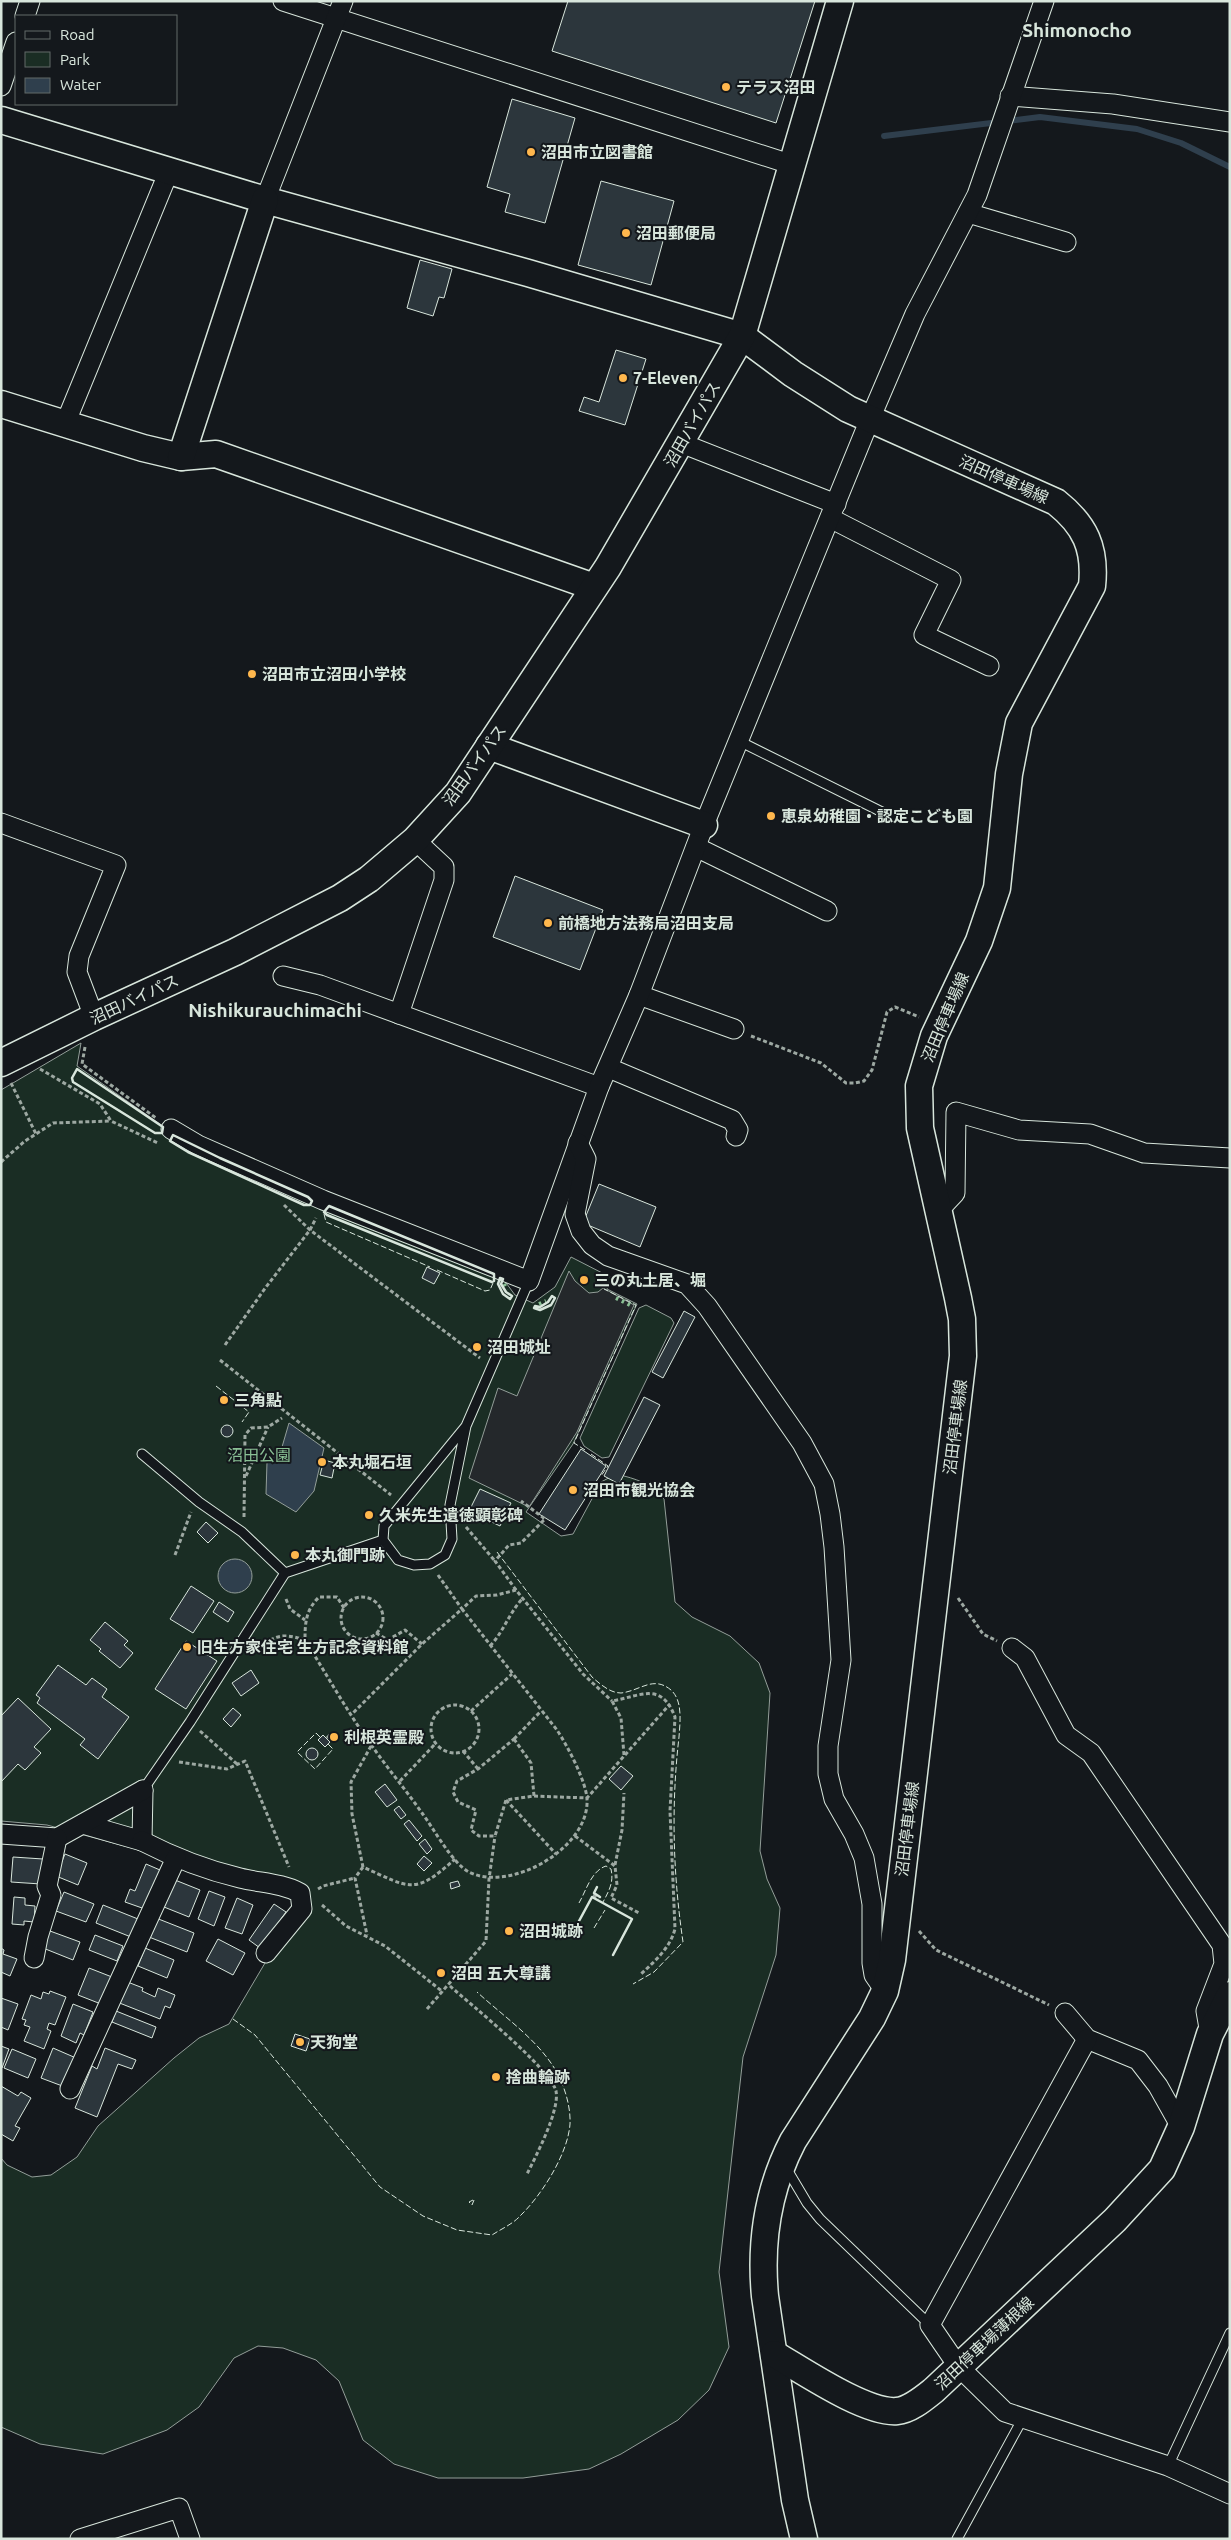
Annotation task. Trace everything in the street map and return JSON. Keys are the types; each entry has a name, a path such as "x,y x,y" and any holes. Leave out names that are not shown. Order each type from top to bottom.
{"main road":[{"path":"1,120 265,200 528,273 742,336 840,1"},
{"path":"181,457 265,200"},
{"name":"沼田停車場線","path":"742,336 793,374 848,409 1056,502 1078,522 1086,534 1093,568 1092,586 1019,723 1009,774 997,888 979,941 934,1036 919,1086 920,1128 940,1209 962,1319 962,1356 937,1576 896,1930 885,1991 872,2018 793,2141 783,2161 766,2220 763,2269 774,2354"},
{"name":"沼田バイパス","path":"6,1072 94,1017 235,952 326,906 368,879 414,840 458,793 594,587 681,443 742,336"},
{"path":"1,404 143,448 181,457 216,454 594,587"},
{"path":"489,746 700,836"},
{"name":"沼田停車場薄根線","path":"774,2354 867,2406 898,2411 916,2403 934,2390 1122,2212 1162,2169 1180,2127 1210,2034 1230,1995"},
{"path":"774,2354 795,2500 804,2539"}],"street":[{"path":"25,15 30,1"},
{"path":"283,1 793,165"},
{"path":"265,200 343,1"},
{"path":"171,1129 198,1145 323,1200 529,1281 599,1087 609,1068 639,995 700,836 870,419 915,314 977,196 1044,1"},
{"path":"1,86 15,45"},
{"path":"1010,96 1113,104 1230,122"},
{"path":"65,424 169,171"},
{"path":"968,214 1066,242"},
{"path":"681,443 833,511 951,580 924,635 989,666"},
{"path":"1,823 116,865 79,956 77,972 94,1017"},
{"path":"700,836 827,911"},
{"path":"399,1014 444,880 444,867 414,840"},
{"path":"283,976 320,985 599,1087"},
{"path":"639,995 734,1029"},
{"path":"609,1068 732,1120 738,1130 736,1136"},
{"path":"940,1209 955,1193 956,1112 1020,1130 1090,1134 1144,1153 1230,1158"},
{"path":"578,1143 586,1159 575,1214 581,1231 592,1245 608,1256 687,1284 707,1306 802,1443 824,1484 834,1547 841,1660 828,1746 828,1774 834,1799 854,1834 864,1858 872,1904 872,1963 874,1975 885,1991"},
{"path":"1012,1648 1025,1658 1066,1736 1091,1753 1222,1945 1224,1964 1206,2011 1210,2034"},
{"path":"1,1834 57,1838 143,1790"},
{"path":"142,1841 143,1790"},
{"path":"83,1824 142,1841 176,1858 238,1878 292,1888 306,1894 302,1909 266,1953"},
{"path":"34,1958 38,1937 51,1895 47,1886 57,1838"},
{"path":"70,2089 176,1858"},
{"path":"1065,2013 1087,2039 1138,2060 1154,2080 1180,2127"},
{"path":"1087,2039 930,2325 958,2366 1005,2412 1168,2466 1230,2494"},
{"path":"80,2539 179,2508 190,2539"}],"lane":[{"path":"739,741 894,818"},
{"path":"466,1426 384,1526 383,1540 398,1560 414,1565 430,1564 444,1555 452,1539 450,1505 466,1426 529,1281"},
{"path":"142,1454 199,1502 242,1532 285,1573"},
{"path":"143,1790 190,1722 285,1573 383,1540"},
{"path":"783,2161 807,2203 820,2219 930,2325"},
{"path":"1168,2466 1230,2333"},
{"path":"958,2539 1023,2418"}],"path":[{"path":"734,1029 809,1061 821,1063 846,1083 855,1083 864,1081 872,1070 887,1012 895,1007 926,1020"},
{"path":"85,1044 82,1064 171,1129"},
{"path":"33,1066 100,1104 111,1121"},
{"path":"6,1072 36,1134"},
{"path":"1,1162 36,1134 54,1123 111,1121 161,1145"},
{"path":"278,1199 310,1230 492,1368"},
{"path":"225,1345 266,1287 310,1230 323,1200"},
{"path":"220,1360 394,1497"},
{"path":"242,1532 246,1506 245,1435 250,1428 268,1427 282,1418"},
{"path":"245,1477 268,1427"},
{"path":"495,1561 509,1545 520,1543 545,1519 520,1501"},
{"path":"175,1555 188,1516 199,1502"},
{"path":"451,1513 462,1522 495,1561 583,1674 612,1701 622,1718 624,1755"},
{"path":"344,1608 354,1599 363,1597 371,1599 383,1612 384,1619 376,1632 368,1638 361,1640 353,1638 346,1633 343,1626 344,1608 338,1597 319,1597 310,1608 305,1620 305,1640 371,1746 400,1781 455,1859 468,1871 489,1879 516,1875 556,1854 575,1836 585,1818 587,1798 568,1747 462,1609 430,1564"},
{"path":"285,1573 287,1604 294,1613 305,1620"},
{"path":"937,1576 962,1603 983,1634 1012,1648"},
{"path":"352,1714 422,1644 476,1596 497,1595 516,1590"},
{"path":"490,1646 500,1635 514,1608 523,1598"},
{"path":"376,1632 388,1640 405,1630 422,1644"},
{"path":"230,1660 253,1651 275,1636 286,1635 305,1640"},
{"path":"471,1711 512,1674"},
{"path":"612,1701 650,1693 661,1696 670,1704 675,1717 670,1811 675,1929 673,1938 660,1956 641,1974"},
{"path":"587,1798 670,1704"},
{"path":"458,1705 471,1711 479,1724 479,1734 475,1743 463,1751 448,1751 436,1743 431,1728 433,1719 439,1711 448,1706 458,1705"},
{"path":"495,1836 474,1834 471,1827 476,1810 458,1802 453,1792 457,1781 478,1769 514,1739 541,1711"},
{"path":"190,1722 237,1764"},
{"path":"327,1738 331,1734"},
{"path":"514,1739 531,1763 534,1796"},
{"path":"400,1781 436,1743"},
{"path":"367,1935 356,1878 363,1867 352,1814 351,1782 371,1746"},
{"path":"463,1751 478,1769"},
{"path":"164,1759 227,1769 245,1760 306,1894 346,1926 367,1935 385,1946 443,1992"},
{"path":"624,1793 622,1830 615,1866 617,1886 611,1898 639,1913"},
{"path":"506,1800 534,1796 587,1798"},
{"path":"427,2009 450,1986 486,1941 489,1879 495,1836 506,1800"},
{"path":"506,1800 556,1854"},
{"path":"575,1836 615,1866"},
{"path":"363,1867 405,1886 416,1886 434,1878 455,1859"},
{"path":"306,1894 323,1886 356,1878"},
{"path":"593,1895 600,1898"},
{"path":"896,1930 919,1931 926,1942 936,1950 1065,2013"},
{"path":"450,1986 500,2029 540,2068 556,2091 555,2104 545,2137 527,2174"}],"green space":[{"name":"沼田公園","path":"81,1043 77,1066 167,1129 501,1276 515,1295 533,1303 555,1287 571,1257 612,1278 607,1289 637,1304 573,1444 526,1512 561,1536 573,1534 601,1482 616,1474 643,1482 664,1499 675,1602 692,1617 730,1636 759,1663 770,1693 760,1851 767,1879 780,1908 776,1955 743,2057 719,2272 729,2347 709,2390 678,2420 621,2454 589,2469 523,2478 438,2478 394,2464 363,2440 339,2381 316,2360 283,2348 258,2346 234,2358 199,2407 167,2430 103,2454 40,2444 1,2427 1,2158 7,2165 32,2177 51,2175 77,2157 98,2126 174,2058 199,2038 229,2024 265,1963 305,1912 279,1888 47,1825 1,1821 1,1090"},
{"path":"646,1305 671,1318 674,1323 609,1457 602,1458 584,1446 580,1438 639,1308"}],"shaded area":[{"path":"569,1271 575,1281 589,1293 598,1292 603,1288 634,1305 577,1432 529,1507 469,1478 498,1388 517,1396"}],"water":[{"path":"289,1423 324,1448 314,1491 296,1512 266,1494 267,1462 282,1447"},
{"path":"235,1559 242,1560 247,1564 251,1569 251,1583 247,1588 242,1592 235,1593 228,1592 223,1588 219,1583 218,1576 219,1569 223,1564 228,1560"}],"building":[{"name":"テラス沼田","path":"568,1 815,1 776,123 552,51"},
{"name":"沼田市立図書館","path":"512,99 575,118 545,223 505,212 510,194 487,187"},
{"name":"沼田郵便局","path":"601,181 674,201 651,285 578,265"},
{"path":"420,260 452,269 444,298 439,297 433,316 407,308"},
{"name":"7-Eleven","path":"616,350 646,359 625,425 579,411 584,397 599,402"},
{"name":"前橋地方法務局沼田支局","path":"515,876 603,910 580,970 493,937"},
{"path":"599,1184 656,1207 640,1247 583,1223"},
{"path":"427,1267 440,1273 434,1284 422,1278"},
{"path":"684,1311 695,1317 663,1378 652,1372"},
{"path":"644,1397 660,1405 619,1484 604,1476"},
{"path":"227,1425 233,1431 227,1437 221,1431"},
{"name":"沼田市観光協会","path":"581,1449 606,1466 565,1530 539,1514"},
{"path":"324,1460 335,1463 332,1478 320,1475"},
{"path":"480,1489 511,1503 500,1526 469,1511"},
{"path":"206,1522 218,1533 208,1543 197,1532"},
{"path":"191,1586 214,1601 193,1633 170,1619"},
{"path":"219,1602 234,1612 228,1622 213,1612"},
{"path":"105,1622 128,1641 124,1645 133,1653 120,1668 99,1651 101,1649 90,1640"},
{"path":"186,1641 217,1661 186,1709 155,1689"},
{"path":"58,1665 86,1685 92,1678 107,1689 102,1697 129,1717 98,1759 80,1745 85,1739 37,1703 40,1698 36,1695"},
{"path":"251,1670 259,1683 241,1696 232,1683"},
{"path":"18,1698 51,1729 34,1747 41,1753 25,1770 18,1764 1,1782 1,1716"},
{"path":"233,1708 241,1715 231,1727 223,1719"},
{"path":"323,1735 330,1742 325,1747 318,1740"},
{"path":"312,1748 318,1754 312,1760 306,1754"},
{"path":"621,1766 633,1776 621,1790 609,1779"},
{"path":"385,1784 397,1800 387,1807 375,1792"},
{"path":"399,1806 406,1815 401,1819 394,1810"},
{"path":"409,1820 422,1836 417,1841 404,1824"},
{"path":"425,1839 432,1849 427,1854 419,1844"},
{"path":"65,1854 87,1863 78,1885 56,1876"},
{"path":"424,1856 432,1863 424,1871 417,1864"},
{"path":"13,1857 43,1859 41,1884 11,1882"},
{"path":"146,1864 160,1870 145,1909 125,1902 130,1889 135,1891"},
{"path":"175,1880 200,1890 189,1917 164,1907"},
{"path":"458,1881 460,1886 451,1889 450,1883"},
{"path":"209,1891 225,1897 214,1926 198,1919"},
{"path":"64,1892 94,1904 86,1922 56,1911"},
{"path":"14,1897 25,1898 25,1905 35,1906 34,1922 24,1921 24,1925 12,1924"},
{"path":"237,1898 253,1905 242,1934 225,1928"},
{"path":"274,1904 286,1912 260,1948 249,1940"},
{"path":"103,1905 138,1919 131,1937 96,1923"},
{"path":"156,1918 194,1933 187,1952 149,1937"},
{"path":"50,1931 80,1942 73,1960 43,1948"},
{"path":"95,1935 123,1946 117,1961 89,1950"},
{"path":"218,1939 245,1953 233,1975 206,1961"},
{"path":"1,1948 4,1950 3,1954 17,1959 10,1976 1,1972"},
{"path":"145,1948 174,1960 167,1978 138,1966"},
{"path":"89,1968 112,1977 101,2004 78,1995"},
{"path":"125,1981 143,1988 142,1991 155,1997 158,1988 175,1995 170,2008 165,2006 160,2019 117,2002"},
{"path":"50,1991 66,1997 55,2025 49,2023 47,2029 51,2031 44,2049 24,2041 30,2027 24,2025 26,2020 22,2019 31,1995 41,1999 43,1992 49,1994"},
{"path":"1,1998 18,2004 8,2030 1,2027"},
{"path":"73,2004 93,2012 84,2035 80,2033 76,2043 61,2036"},
{"path":"116,2011 156,2027 152,2038 112,2022"},
{"name":"天狗堂","path":"295,2034 310,2039 306,2051 291,2046"},
{"path":"1,2046 9,2049 2,2068 1,2067"},
{"path":"53,2048 76,2058 65,2087 41,2078"},
{"path":"105,2048 136,2060 132,2069 118,2064 97,2117 75,2108 92,2066 97,2069"},
{"path":"12,2049 36,2059 28,2078 4,2068"},
{"path":"1,2086 18,2096 21,2092 31,2098 15,2126 20,2128 13,2141 1,2134"}],"waterway":[{"path":"884,136 1040,117 1137,129 1181,143 1230,167"}],"hedge":[{"path":"504,1284 507,1290"},
{"path":"616,1298 630,1305"},
{"path":"539,1304 546,1301"}],"fence":[{"path":"324,1214 326,1222 430,1267"},
{"path":"437,1270 485,1291 490,1290 493,1283"},
{"path":"585,1450 574,1443 636,1305 604,1289"},
{"path":"216,1386 249,1412 242,1422"},
{"path":"591,1454 608,1466 601,1476"},
{"path":"497,1552 592,1677 609,1690 617,1693 628,1692 646,1685 658,1684 671,1690 679,1706 674,1840 683,1942 654,1972 633,1984"},
{"path":"320,1737 316,1733 297,1752 315,1769 333,1749 328,1744"},
{"path":"579,1903 596,1872 606,1866 611,1869 612,1878 603,1902"},
{"path":"594,1928 605,1910"},
{"path":"233,2019 255,2035 380,2187 423,2216 457,2230 492,2235 517,2219 545,2186 564,2148 568,2136 570,2117 568,2101 563,2086 557,2072 545,2055 537,2045 477,1992"},
{"path":"473,2200 469,2202 472,2205 474,2200"}],"wall":[{"path":"77,1069 163,1127 162,1133 155,1133 73,1082 72,1078 77,1069"},
{"path":"173,1135 308,1197 312,1201 310,1205 304,1205 188,1152 170,1141 173,1135"},
{"path":"329,1206 494,1274 494,1281 492,1282 327,1215 324,1212 329,1206"},
{"path":"500,1278 503,1279 501,1284 506,1292 512,1296 510,1299 503,1294 498,1284 500,1278"},
{"path":"552,1296 555,1298 551,1305 540,1310 534,1308 548,1302 552,1296"},
{"path":"597,1887 594,1893 600,1897"},
{"path":"572,1934 592,1897 632,1919 613,1955"}],"place":[{"name":"テラス沼田","path":"726,87"},
{"name":"沼田市立図書館","path":"531,152"},
{"name":"沼田郵便局","path":"626,233"},
{"name":"7-Eleven","path":"623,378"},
{"name":"沼田市立沼田小学校","path":"252,674"},
{"name":"恵泉幼稚園・認定こども園","path":"771,816"},
{"name":"前橋地方法務局沼田支局","path":"548,923"},
{"name":"三の丸土居、堀","path":"584,1280"},
{"name":"沼田城址","path":"477,1347"},
{"name":"三角點","path":"224,1400"},
{"name":"本丸堀石垣","path":"322,1462"},
{"name":"沼田市観光協会","path":"573,1490"},
{"name":"久米先生遺徳顕彰碑","path":"369,1515"},
{"name":"本丸御門跡","path":"295,1555"},
{"name":"旧生方家住宅 生方記念資料館","path":"187,1647"},
{"name":"利根英霊殿","path":"334,1737"},
{"name":"沼田城跡","path":"509,1931"},
{"name":"沼田 五大尊講","path":"441,1973"},
{"name":"天狗堂","path":"300,2042"},
{"name":"捨曲輪跡","path":"496,2077"}],"district":[{"name":"Shimonocho","path":"1077,30"},
{"name":"Nishikurauchimachi","path":"275,1010"}]}
